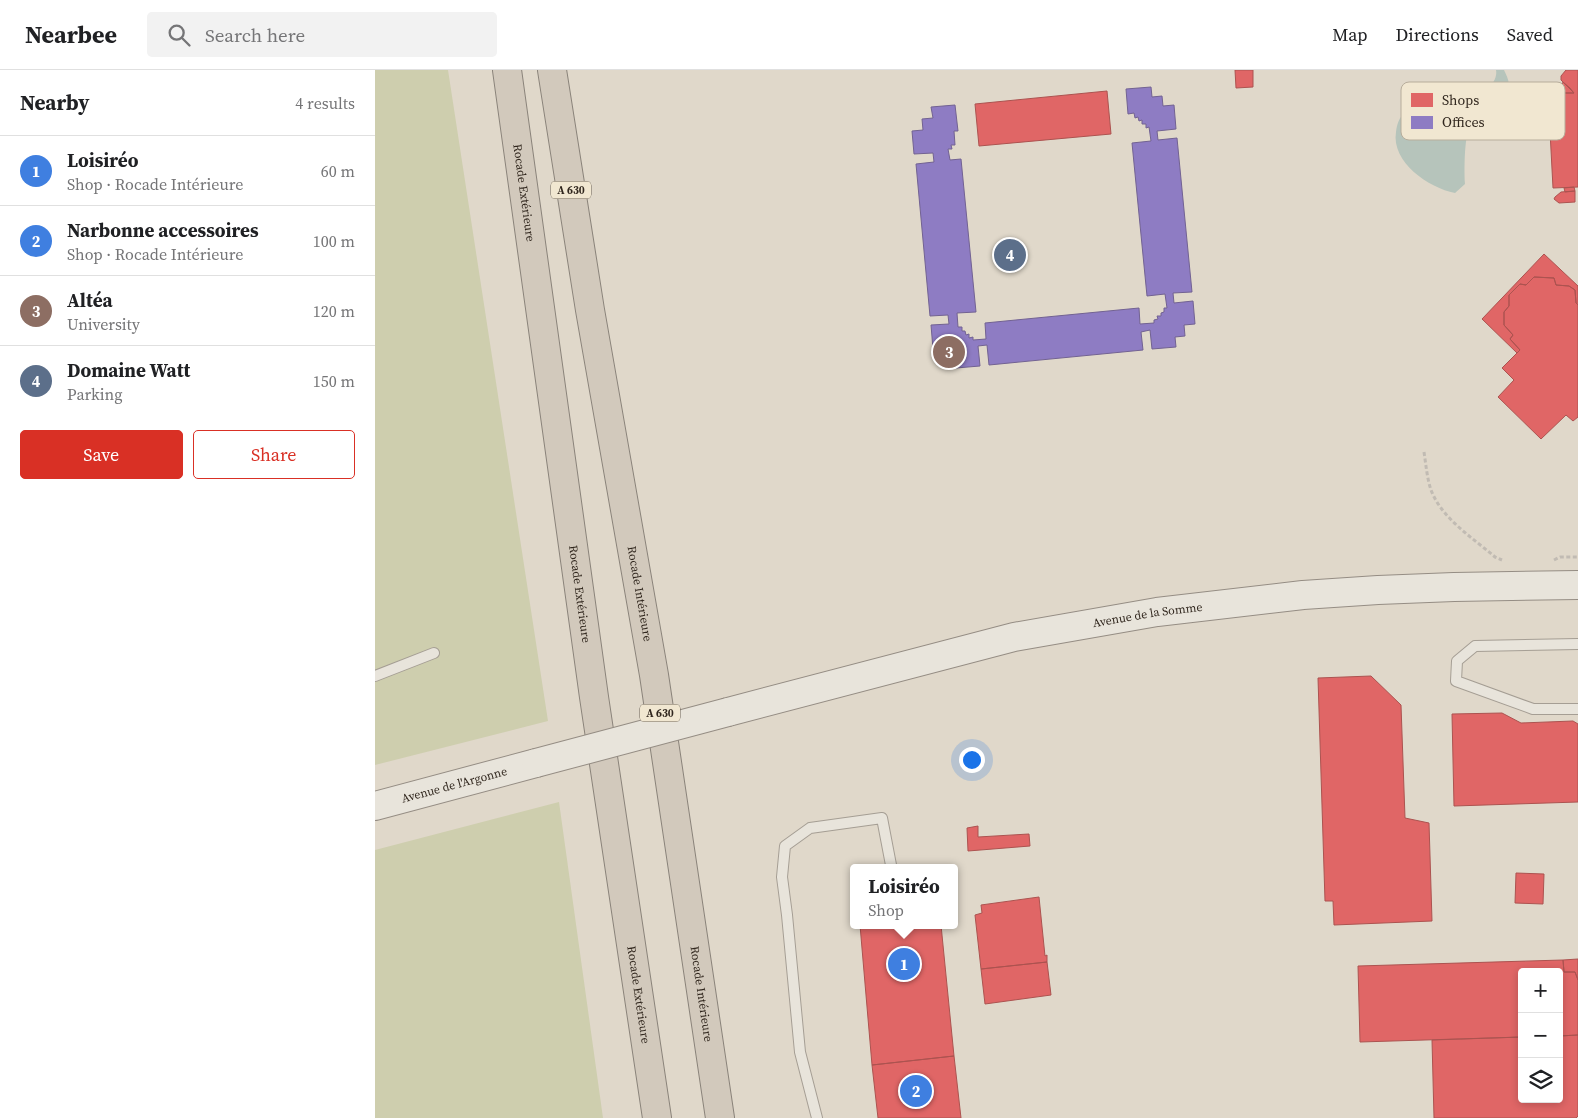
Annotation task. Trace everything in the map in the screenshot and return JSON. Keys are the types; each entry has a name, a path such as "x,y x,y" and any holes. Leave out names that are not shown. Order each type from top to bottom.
{"highway":[{"name":"Rocade Extérieure","path":"507,70 594,697 657,1118"},
{"name":"Rocade Intérieure","path":"552,70 590,310 654,676 720,1118"}],"main road":[{"name":"Avenue de la Somme","path":"535,764 1014,637 1157,612 1294,596 1378,590 1578,585"},
{"name":"Avenue de l'Argonne","path":"375,806 535,764"}],"lane":[{"path":"1578,644 1475,646 1457,661 1456,681 1533,709 1578,709"},
{"path":"375,676 434,653"},
{"path":"817,1118 800,1052 782,877 785,846 810,828 881,818 891,864"}],"path":[{"path":"1424,452 1428,481 1432,493 1443,512 1495,557 1504,561"}],"green space":[{"path":"375,70 448,70 548,721 375,765"},
{"path":"559,802 603,1118 375,1118 375,850"}],"shaded area":[{"path":"1496,70 1504,70 1508,82 1493,82"},
{"path":"1401,117 1401,140 1467,140 1465,184 1455,193 1434,186 1414,172 1399,153 1396,143 1398,124"}],"building: Shops":[{"path":"1235,70 1253,70 1253,87 1236,88"},
{"path":"1566,70 1578,70 1578,187 1553,188 1550,140 1565,140 1565,93 1574,93 1561,80 1561,76"},
{"path":"1565,84 1570,88 1574,93 1565,93"},
{"path":"1107,91 1111,134 979,146 975,104"},
{"path":"1574,187 1575,191 1565,192 1564,188"},
{"path":"1575,191 1575,202 1559,203 1554,199 1561,192"},
{"path":"1544,254 1578,286 1578,305 1576,303 1575,290 1569,286 1556,285 1554,278 1534,277 1526,285 1520,284 1509,295 1509,306 1504,312 1504,325 1513,335 1510,339 1520,350 1517,353 1482,319"},
{"path":"1534,277 1554,278 1556,285 1569,286 1575,290 1576,303 1578,305 1578,417 1573,421 1566,415 1541,439 1498,397 1514,380 1502,368 1520,350 1510,339 1513,335 1504,325 1504,312 1509,306 1509,295 1520,284 1526,285"},
{"path":"1371,676 1401,705 1405,818 1429,823 1432,921 1334,925 1333,901 1325,901 1318,678"},
{"path":"1502,713 1521,723 1573,721 1578,724 1578,802 1454,806 1452,714"},
{"path":"978,826 978,837 1029,834 1030,846 968,851 967,828"},
{"path":"1516,873 1544,874 1543,904 1515,903"},
{"path":"1039,897 1047,962 981,969 975,915 982,913 981,905"},
{"path":"860,929 941,929 954,1056 872,1065"},
{"path":"1578,959 1578,980 1575,972 1564,972 1563,960"},
{"path":"1563,960 1564,972 1575,972 1578,980 1578,1035 1563,1036 1563,968 1518,968 1518,1037 1360,1042 1358,966"},
{"path":"1047,962 1051,995 985,1004 981,969"},
{"path":"1578,1035 1578,1116 1576,1118 1434,1118 1432,1040 1518,1037 1518,1103 1563,1103 1563,1036"},
{"path":"954,1056 961,1118 878,1118 872,1065"}],"building: Offices":[{"path":"1151,87 1152,97 1162,96 1163,106 1174,105 1176,129 1157,131 1158,140 1177,138 1192,292 1173,293 1174,303 1193,301 1195,324 1184,325 1185,336 1175,337 1176,347 1152,349 1150,330 1141,332 1143,350 989,365 987,345 978,346 980,366 956,368 955,356 945,357 944,348 933,349 931,325 949,324 948,315 930,316 916,164 934,162 933,153 914,154 912,131 923,130 922,119 933,118 931,107 955,105 958,131 954,131 955,145 951,145 952,149 948,149 950,160 961,159 976,312 957,313 958,327 962,327 962,331 965,331 966,335 969,334 969,338 973,337 973,340 986,339 985,323 1139,308 1140,324 1154,323 1154,320 1158,319 1157,316 1161,316 1164,308 1167,308 1165,294 1147,296 1132,143 1151,141 1149,127 1146,128 1146,124 1142,124 1142,120 1139,121 1138,117 1135,118 1134,113 1128,114 1126,89"}],"place":[{"name":"Domaine Watt","path":"1010,255"},
{"name":"Altéa","path":"949,352"},
{"name":"Loisiréo","path":"904,964"},
{"name":"Narbonne accessoires","path":"916,1091"}]}
